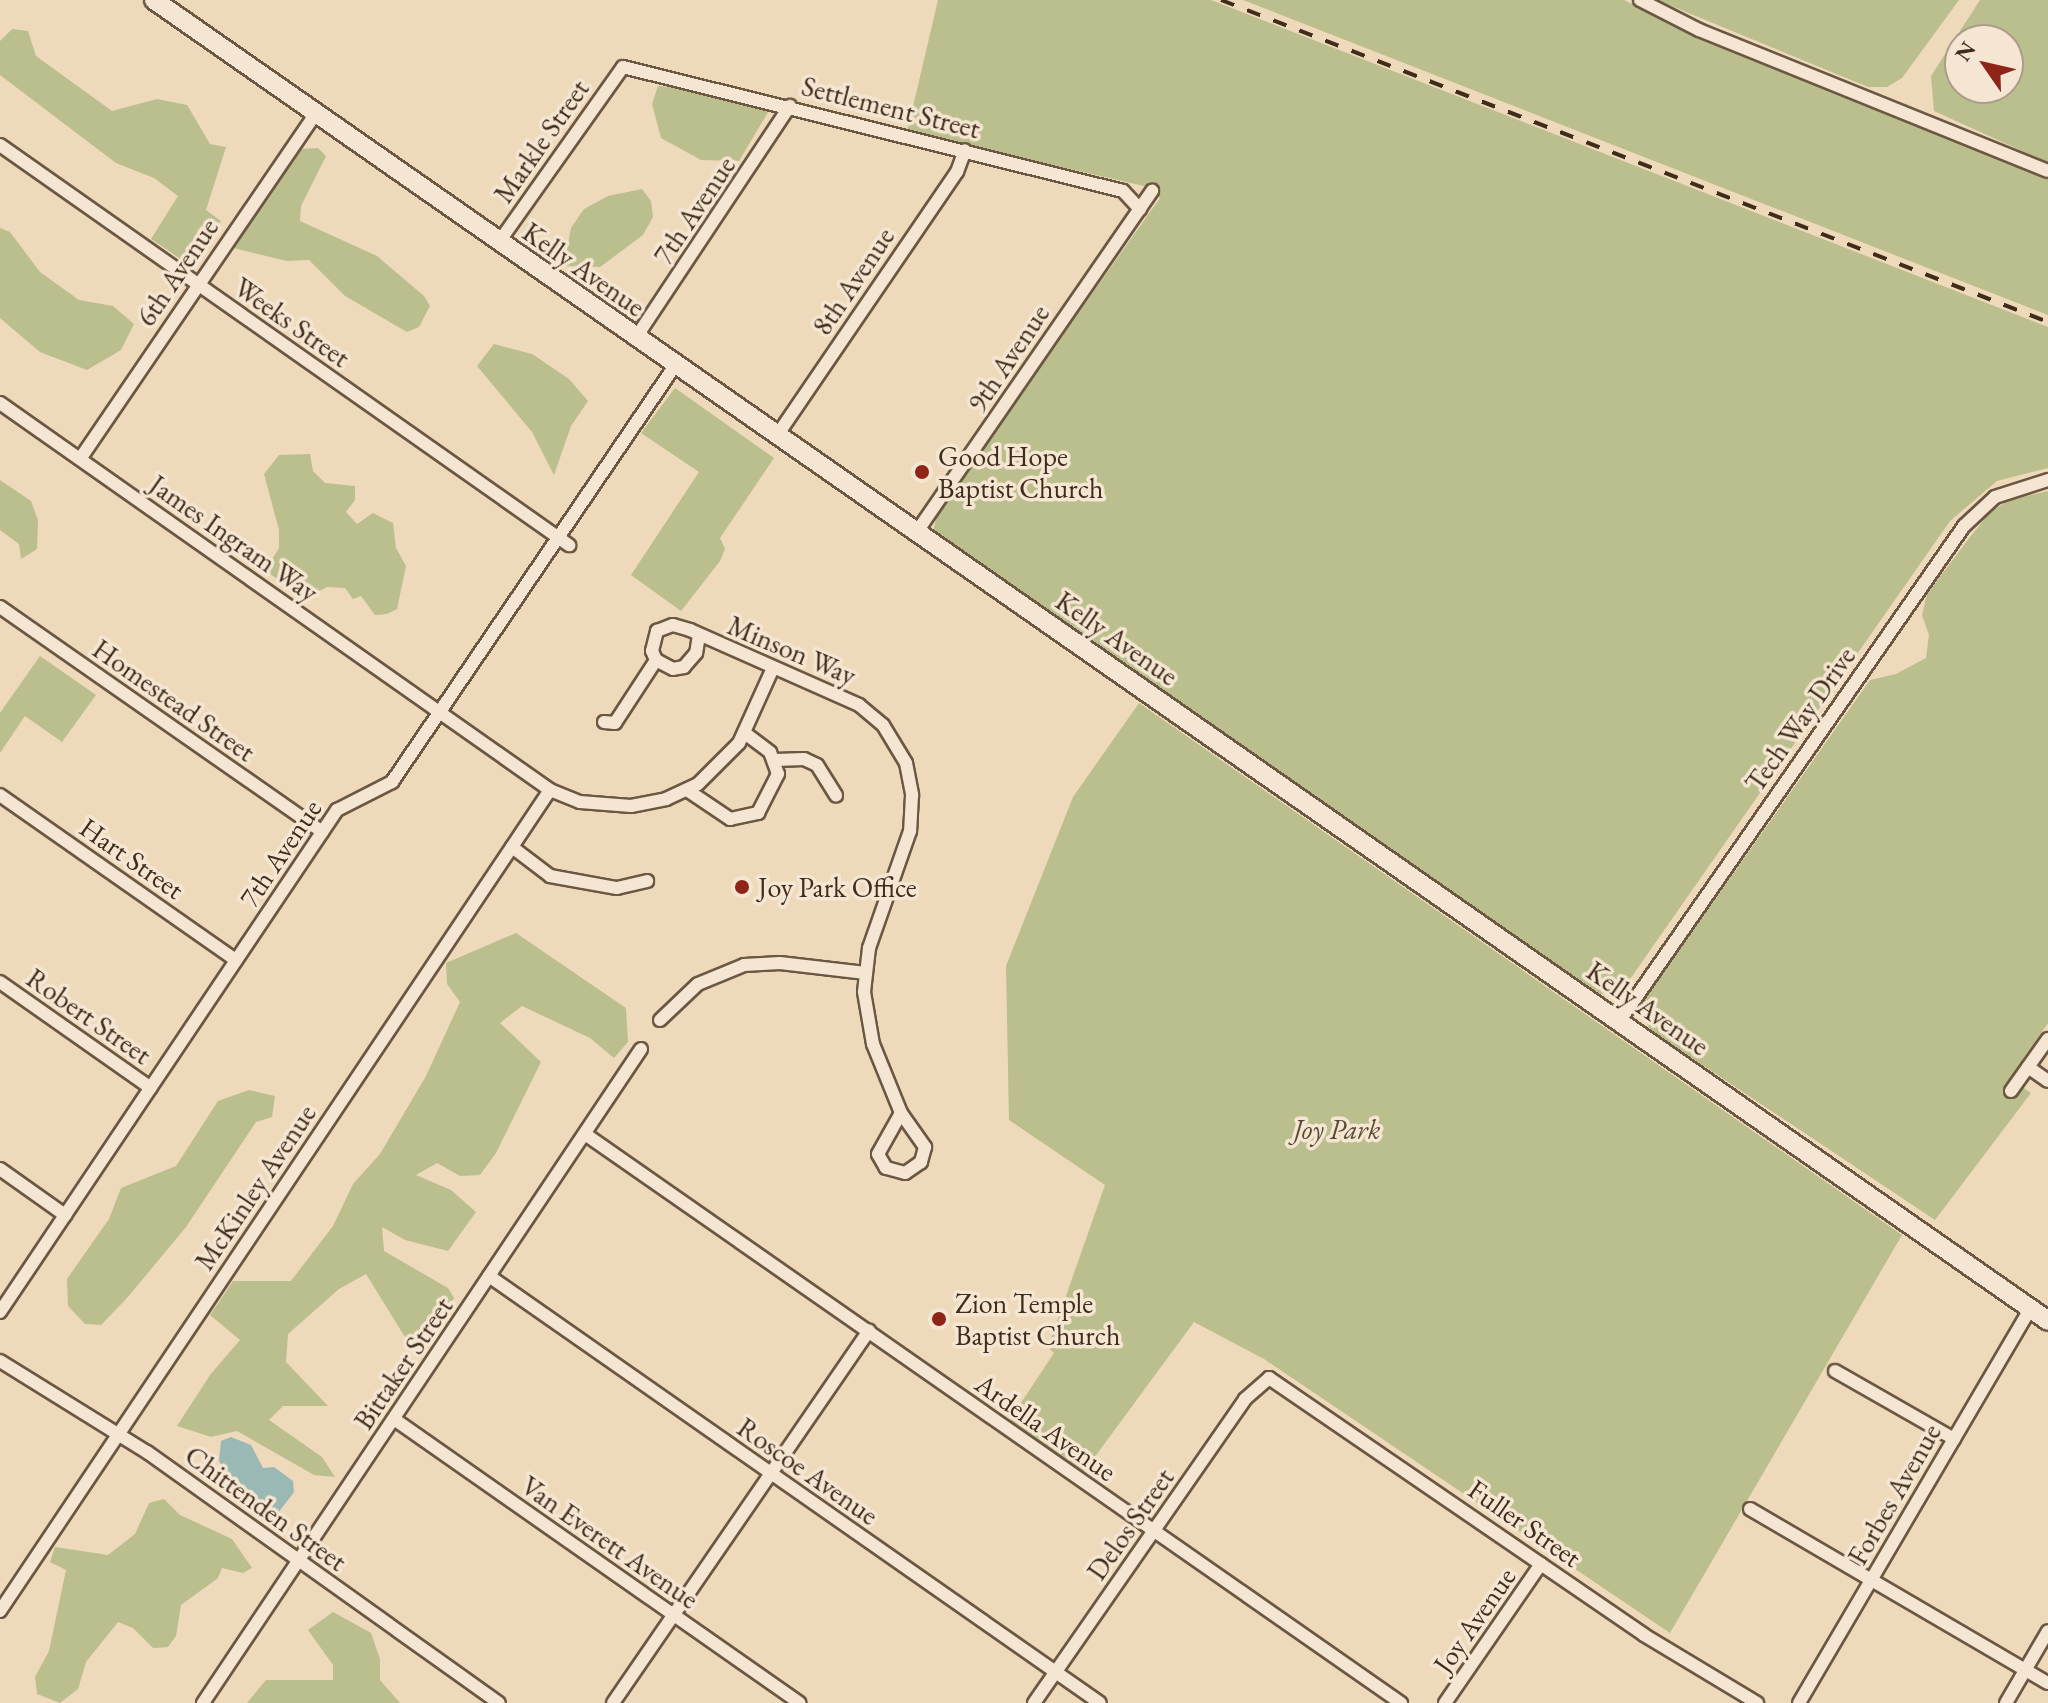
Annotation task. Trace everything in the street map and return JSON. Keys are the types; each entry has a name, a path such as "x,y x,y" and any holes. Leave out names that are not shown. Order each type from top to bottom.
{"main road":[{"name":"Kelly Avenue","path":"154,0 674,367 2048,1321"}],"street":[{"path":"1640,0 1699,30 2048,171"},
{"name":"Settlement Street","path":"623,67 1123,191 1140,209"},
{"name":"Markle Street","path":"499,242 623,67"},
{"name":"7th Avenue","path":"635,339 790,106"},
{"name":"6th Avenue","path":"80,459 315,114"},
{"name":"Weeks Street","path":"0,145 569,545"},
{"name":"8th Avenue","path":"776,437 957,172 965,150"},
{"name":"9th Avenue","path":"916,533 1152,191"},
{"name":"7th Avenue","path":"0,1312 322,832 343,804 392,782 674,367"},
{"name":"James Ingram Way","path":"0,403 440,711"},
{"name":"Tech Way Drive","path":"1619,1022 1964,526 1995,497 2048,480"},
{"name":"Homestead Street","path":"0,607 322,832"},
{"name":"Minson Way","path":"699,635 696,653 684,667 673,669 656,660 652,651 657,631 673,625 699,635 859,705 883,725 906,763 912,795 910,831 865,973 870,1031 901,1113 925,1147 921,1162 905,1173 886,1168 878,1154 901,1113"},
{"path":"604,722 615,723 656,660"},
{"path":"440,711 550,790 613,806 654,802 687,790 723,764 745,733 773,668"},
{"path":"687,790 718,815 746,818 758,813 770,795 778,774 775,760 745,733"},
{"path":"775,760 804,759 817,765 836,795"},
{"name":"McKinley Avenue","path":"0,1611 550,790"},
{"name":"Hart Street","path":"0,795 236,960"},
{"path":"512,847 550,876 617,888 647,881"},
{"path":"660,1020 698,984 744,965 780,963 865,973"},
{"name":"Robert Street","path":"0,982 151,1088"},
{"path":"2011,1091 2048,1039"},
{"name":"Bittaker Street","path":"203,1703 641,1049"},
{"path":"2028,1067 2048,1081"},
{"name":"Ardella Avenue","path":"585,1134 1401,1703"},
{"path":"0,1169 65,1215"},
{"name":"Roscoe Avenue","path":"489,1276 1100,1703"},
{"name":"Forbes Avenue","path":"1799,1703 2030,1309"},
{"path":"613,1703 869,1331"},
{"name":"Chittenden Street","path":"0,1361 120,1433 499,1703"},
{"path":"1835,1371 1954,1439"},
{"name":"Delos Street","path":"1034,1703 1245,1399 1269,1378"},
{"name":"Fuller Street","path":"1269,1378 1667,1650 1757,1703"},
{"name":"Van Everett Avenue","path":"394,1419 799,1703"},
{"path":"1750,1509 2048,1683"},
{"name":"Joy Avenue","path":"1445,1703 1541,1564"},
{"path":"2006,1703 2048,1631"}],"green space":[{"path":"938,0 1211,0 2048,327 2048,468 1997,481 1950,521 1621,992 1600,994 933,532 938,510 1160,198 1144,186 907,132"},
{"path":"1243,0 1624,0 1688,33 2048,179 2048,315"},
{"path":"1657,0 1959,0 1902,78 1887,87 1868,87"},
{"path":"1980,0 2048,0 2048,163 1934,111 1931,76 1944,56 1944,104 2024,104 2024,24 1965,24"},
{"path":"12,29 28,31 36,56 112,111 157,99 187,105 210,144 226,147 206,210 221,221 191,266 151,239 178,196 154,178 116,163 0,75 0,41"},
{"path":"658,86 698,90 770,109 739,161 701,160 661,138 652,104"},
{"path":"318,148 326,156 301,206 300,221 377,256 424,296 430,306 419,327 407,332 345,296 309,260 287,261 233,248 294,156 300,149"},
{"path":"642,189 651,201 653,217 643,235 600,267 564,266 571,228 584,209 608,196"},
{"path":"0,228 10,232 40,272 79,300 113,306 134,324 121,350 87,370 40,352 0,318"},
{"path":"494,344 532,354 569,379 588,401 571,426 554,475 532,432 477,366"},
{"path":"675,388 774,458 720,538 725,549 720,561 681,611 631,575 699,472 641,433"},
{"path":"310,454 313,471 325,483 355,486 355,500 346,512 357,524 373,513 393,523 396,548 406,566 397,609 375,615 361,596 353,599 345,588 327,587 307,597 265,571 279,548 279,530 264,474 279,455"},
{"path":"0,480 31,501 38,520 37,549 21,559 19,544 0,530"},
{"path":"2048,491 2048,1023 2010,1078 2031,1093 1935,1220 1650,1030 1639,1007 1870,680 1896,674 1926,658 1929,635 1922,615 1927,594 1967,541 1990,512 2009,500"},
{"path":"40,656 96,695 62,742 25,716 0,753 0,713"},
{"name":"Joy Park","path":"1139,703 1902,1235 1670,1633 1264,1359 1194,1322 1083,1473 1009,1421 1054,1353 1048,1347 1105,1185 1009,1120 1006,966 1073,797"},
{"path":"516,933 626,1008 628,1042 614,1058 590,1038 522,1006 500,1023 541,1062 496,1153 480,1175 460,1176 437,1163 416,1175 451,1190 476,1212 448,1251 405,1240 382,1227 384,1251 448,1288 454,1298 416,1355 366,1274 339,1289 288,1334 286,1362 328,1406 283,1406 269,1420 322,1457 335,1477 314,1475 237,1431 211,1437 177,1426 210,1375 240,1340 210,1315 233,1281 291,1281 333,1226 353,1184 380,1154 426,1076 460,1002 447,984 446,963"},
{"path":"249,1090 275,1096 272,1117 256,1122 186,1227 127,1298 101,1325 85,1324 68,1306 67,1279 109,1219 121,1188 176,1166 218,1101"},
{"path":"164,1499 180,1515 232,1539 252,1568 243,1573 222,1568 218,1578 181,1605 176,1636 168,1647 153,1648 133,1628 118,1622 86,1662 78,1689 60,1703 37,1694 35,1677 49,1651 66,1570 50,1562 55,1547 108,1555 135,1534 149,1503"},
{"path":"333,1612 371,1633 380,1659 380,1680 400,1703 247,1703 266,1680 333,1680 333,1665 308,1630"}],"water":[{"path":"231,1437 251,1445 263,1468 274,1467 293,1481 294,1492 278,1513 235,1489 219,1461 221,1441"}],"railway":[{"path":"1221,0 2048,322"}],"place":[{"name":"Good Hope Baptist Church","path":"922,472"},
{"name":"Joy Park Office","path":"742,887"},
{"name":"Zion Temple Baptist Church","path":"939,1319"}]}
